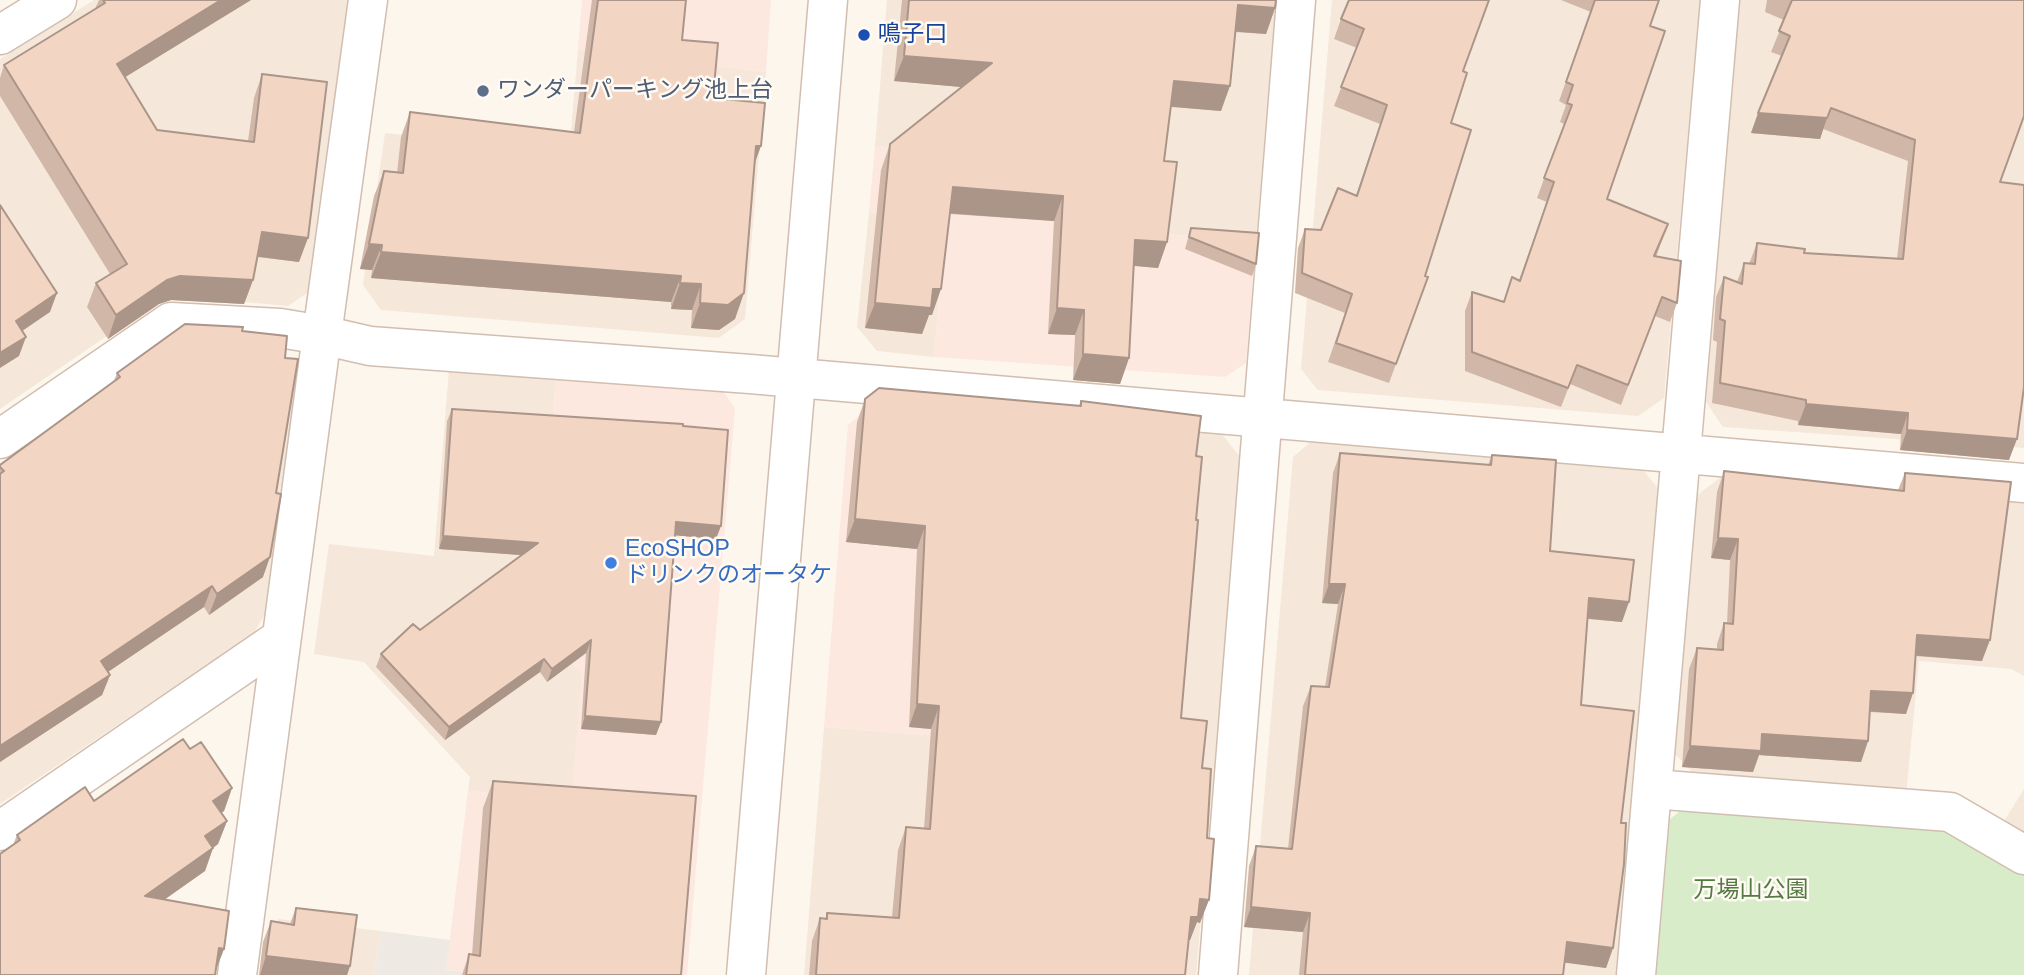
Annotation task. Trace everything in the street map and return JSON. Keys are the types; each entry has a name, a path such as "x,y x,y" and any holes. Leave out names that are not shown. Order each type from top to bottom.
{"street":[{"path":"0,36 57,0"},
{"path":"237,975 368,0"},
{"path":"746,975 828,0"},
{"path":"1218,975 1296,0"},
{"path":"1636,975 1720,0"},
{"path":"0,439 171,322 280,328 370,346 797,379 2024,483"},
{"path":"0,831 281,639"},
{"path":"1652,789 1950,812 2024,855"}],"shaded area":[{"path":"94,0 350,0 310,291 288,306 167,295 0,409 0,59"},
{"path":"582,0 771,0 766,72 578,49"},
{"path":"887,0 1276,0 1256,241 1059,226 875,146"},
{"path":"1332,0 1700,0 1664,398 1638,416 1318,390 1301,369"},
{"path":"1739,0 2024,0 2024,448 1723,427 1706,402"},
{"path":"578,49 766,72 745,319 719,338 381,310 363,285 385,133 569,153"},
{"path":"875,146 1064,158 1059,226 1256,241 1246,363 1225,377 934,357 946,217 869,212"},
{"path":"869,212 946,217 934,357 877,351 857,327"},
{"path":"279,349 297,372 265,614 254,633 0,804 0,465"},
{"path":"449,369 556,377 543,546 585,676 571,800 468,791 470,777 364,662 314,654 329,544 434,556"},
{"path":"556,377 724,392 735,409 687,975 497,975 446,970 468,791 571,800 582,676 509,579 543,546"},
{"path":"871,406 1017,742 824,727 848,425"},
{"path":"1042,419 1221,433 1241,458 1196,975 804,975 824,727 1017,742"},
{"path":"1312,441 1641,467 1660,491 1618,975 1249,975 1293,457"},
{"path":"1725,474 2024,499 2024,676 2011,669 1919,661 1906,796 1699,779 1675,754 1696,496"},
{"path":"2024,789 2024,839 2001,826"},
{"path":"278,919 381,931 374,975 270,975"},
{"path":"381,931 450,940 446,970 497,975 374,975"}],"green space":[{"name":"万場山公園","path":"1692,802 1943,822 2024,869 2024,975 1656,975 1670,819"}],"building":[{"path":"103,0 221,0 117,64 157,130 254,142 262,74 327,82 308,238 262,232 253,280 180,276 167,280 116,315 96,283 127,264 4,65 105,3"},
{"path":"598,0 686,0 682,40 718,43 713,98 765,103 761,146 756,146 744,293 728,305 700,303 701,284 680,283 681,276 381,252 382,245 369,244 384,171 403,173 410,112 580,133"},
{"path":"909,0 1276,0 1275,8 1238,5 1230,86 1174,81 1164,161 1177,162 1167,242 1135,240 1129,358 1083,354 1084,310 1057,308 1063,196 953,187 941,289 933,289 931,308 875,303 890,144 992,63 904,56"},
{"path":"1349,0 1489,0 1463,71 1467,73 1451,123 1471,130 1425,276 1428,277 1396,364 1336,343 1352,294 1302,273 1305,229 1321,230 1338,188 1357,196 1387,105 1341,87 1364,29 1341,19"},
{"path":"1595,0 1659,0 1650,26 1665,31 1607,199 1668,224 1654,256 1681,261 1677,303 1662,297 1628,385 1577,365 1568,388 1472,352 1472,292 1504,302 1512,277 1520,281 1554,182 1544,178 1572,105 1567,103 1573,85 1566,82"},
{"path":"1792,0 2024,0 2024,116 2000,182 2024,185 2024,387 2017,439 1907,430 1908,413 1806,404 1806,400 1720,383 1725,321 1720,319 1724,277 1742,284 1744,263 1755,264 1757,243 1805,249 1804,253 1903,259 1915,140 1831,108 1827,118 1758,113 1790,36 1779,31"},
{"path":"0,205 57,293 16,321 26,337 0,353"},
{"path":"1191,228 1259,233 1256,264 1189,237"},
{"path":"185,324 243,327 242,331 287,336 285,358 298,359 276,493 281,494 270,557 217,594 212,586 101,661 110,675 0,746 0,474 4,471 0,465 120,377 117,373"},
{"path":"879,388 1081,406 1081,401 1201,416 1196,456 1202,457 1198,520 1181,718 1207,721 1202,768 1211,769 1207,838 1214,839 1209,900 1200,899 1198,917 1191,917 1185,975 816,975 820,918 827,919 827,913 899,918 906,827 930,829 939,706 917,704 925,526 855,519 865,399"},
{"path":"452,409 683,424 728,430 721,526 676,522 661,722 585,716 591,640 552,669 544,659 449,727 381,654 413,624 420,630 538,543 443,536"},
{"path":"1340,453 1491,465 1492,455 1556,460 1550,551 1634,560 1629,602 1589,598 1581,705 1634,711 1621,823 1626,823 1624,864 1613,948 1567,942 1563,975 1305,975 1310,913 1251,907 1256,846 1292,849 1311,686 1329,687 1345,584 1329,584"},
{"path":"1724,471 1904,491 1905,473 2011,482 1990,640 1917,635 1913,693 1871,691 1868,741 1762,734 1761,751 1690,746 1697,648 1723,650 1724,623 1733,624 1738,539 1718,538"},
{"path":"183,739 190,749 201,742 232,788 213,801 227,821 205,836 213,848 145,896 229,911 224,949 219,948 215,975 0,975 0,854 20,840 17,835 85,787 94,801"},
{"path":"493,781 696,796 681,975 466,975 469,954 480,956"},
{"path":"296,908 357,915 350,966 266,956 271,921 294,925"}],"place":[{"name":"鳴子口","path":"864,35"},
{"name":"ワンダーパーキング池上台","path":"483,91"},
{"name":"EcoSHOP ドリンクのオータケ","path":"611,563"}]}
